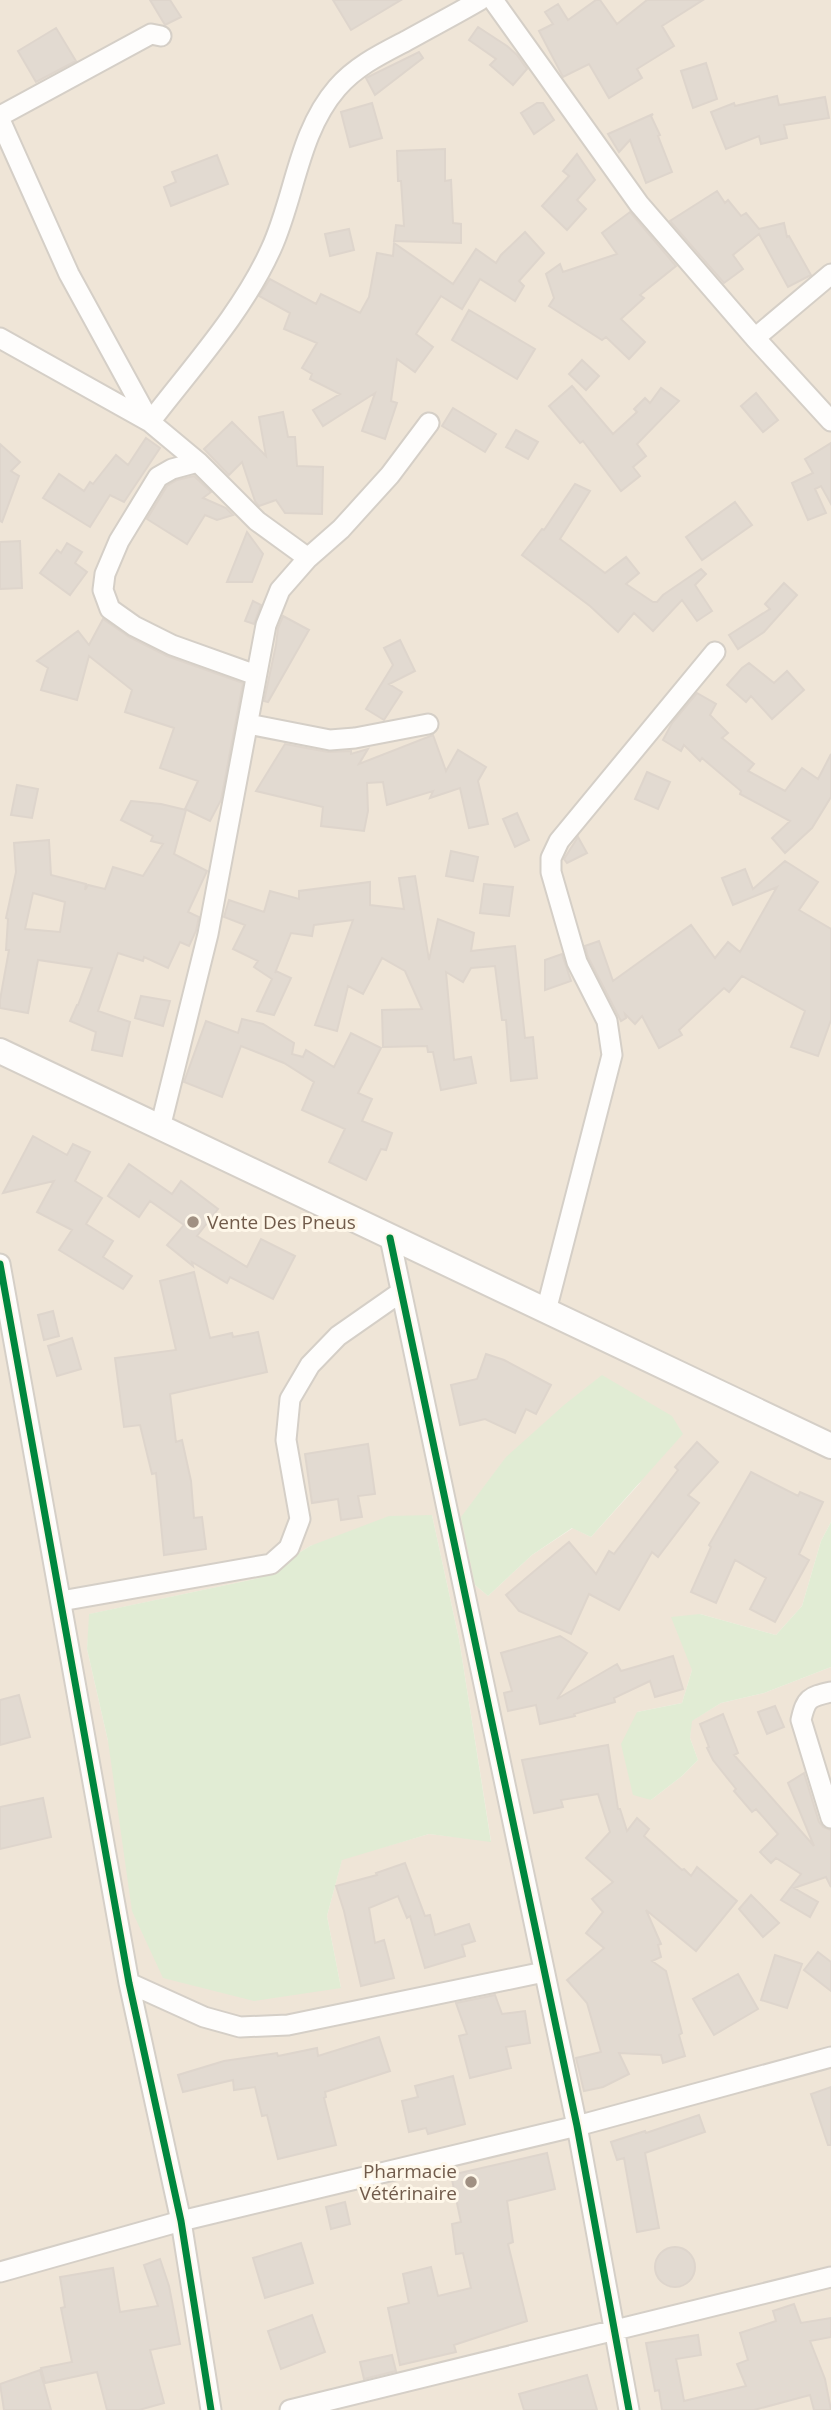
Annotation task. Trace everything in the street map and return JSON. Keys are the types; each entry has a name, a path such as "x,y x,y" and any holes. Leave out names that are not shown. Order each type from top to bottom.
{"street":[{"path":"149,422 256,280 272,247 303,153 321,110 337,88 357,67 481,0"},
{"path":"493,0 639,204 831,421"},
{"path":"149,422 69,274 0,118 151,34 162,36"},
{"path":"755,338 831,274"},
{"path":"0,338 149,422 198,463 257,521 308,558"},
{"path":"159,1128 208,934 266,625 280,590 390,475 429,423"},
{"path":"198,463 172,469 158,478 119,541 105,574 103,590 110,609 134,626 172,645 256,675"},
{"path":"546,1311 612,1055 607,1021 577,962 551,872 551,858 568,831 715,652"},
{"path":"247,723 330,740 355,738 428,723"},
{"path":"0,1051 831,1446"},
{"path":"390,1238 577,2126 629,2410"},
{"path":"0,1264 129,1983 181,2221 211,2410"},
{"path":"61,1601 271,1564 289,1548 300,1519 286,1440 290,1399 310,1365 338,1336 401,1292"},
{"path":"831,1692 812,1696 805,1704 801,1720 831,1818"},
{"path":"129,1983 204,2017 240,2027 288,2025 544,1972"},
{"path":"0,2272 181,2221 577,2126 831,2057"},
{"path":"290,2410 831,2277"}],"shaded area":[{"path":"0,0 831,0 831,1522 821,1541 802,1606 776,1635 700,1614 692,1670 682,1703 637,1712 651,1800 698,1760 690,1738 691,1721 721,1703 764,1693 831,1667 831,2410 0,2410","holes":["641,1482 591,1537 573,1528 532,1555 488,1596 475,1585","432,1515 459,1639 491,1841 429,1834 342,1859 327,1916 341,1988 108,1741 87,1649 90,1614 259,1578 310,1546"]}],"green space":[{"path":"602,1375 672,1416 683,1434 591,1537 572,1528 532,1555 488,1596 475,1585 461,1517 506,1457"},
{"path":"432,1515 459,1639 491,1842 429,1834 342,1860 327,1916 341,1988 254,2001 163,1978 132,1911 108,1741 87,1649 89,1614 259,1578 310,1546 389,1516"},
{"path":"831,1522 831,1667 764,1693 721,1703 692,1721 690,1738 698,1760 651,1800 633,1795 621,1744 637,1712 682,1703 692,1670 671,1617 700,1614 776,1635 802,1606 821,1541"}],"building":[{"path":"150,0 170,0 181,17 165,25"},
{"path":"333,0 401,0 351,30"},
{"path":"596,0 600,0 617,24 647,0 703,0 662,26 674,46 637,69 642,78 609,98 589,64 563,77 539,31 553,24 545,12 558,4 568,20"},
{"path":"478,27 507,46 527,69 513,85 490,65 496,59 469,40"},
{"path":"56,28 76,61 36,82 18,51"},
{"path":"419,52 423,58 375,95 366,78"},
{"path":"706,63 717,99 693,108 681,71"},
{"path":"777,96 779,105 825,97 829,118 784,125 787,138 761,144 759,136 726,149 711,112 734,103 735,106"},
{"path":"372,103 382,138 350,147 341,112"},
{"path":"537,103 543,103 554,120 534,134 521,113"},
{"path":"653,114 651,116 672,172 646,183 630,140 619,152 608,134"},
{"path":"445,149 445,181 451,180 453,223 461,224 461,243 394,241 396,225 404,226 397,151"},
{"path":"577,154 595,180 577,200 586,209 567,230 542,206 569,176 563,171"},
{"path":"217,155 228,184 171,206 164,187 176,182 172,172"},
{"path":"717,191 725,203 728,200 741,216 746,213 759,229 784,223 787,237 789,236 811,275 788,287 759,234 733,255 743,269 724,283 670,221"},
{"path":"630,212 676,266 640,295 644,298 621,319 645,342 629,359 606,337 602,340 549,306 554,298 546,274 560,264 563,272 617,254 602,233"},
{"path":"349,229 354,250 330,256 325,234"},
{"path":"525,232 544,253 519,281 524,286 515,301 480,279 462,309 441,296 416,334 433,347 415,372 397,359 391,401 397,403 385,439 362,431 375,393 323,426 313,410 340,394 310,379 312,374 302,368 317,343 284,329 290,313 259,296 270,279 316,304 321,294 360,313 369,297 377,253 393,256 394,243 453,284 476,249 496,263"},
{"path":"469,310 535,349 517,379 452,340"},
{"path":"582,360 599,376 586,390 569,374"},
{"path":"572,386 613,434 637,412 634,409 645,398 650,403 661,388 679,401 637,444 646,456 633,467 640,476 621,491 583,441 580,443 549,406"},
{"path":"756,393 778,420 763,432 741,406"},
{"path":"453,408 496,434 485,452 442,426"},
{"path":"283,412 288,437 295,437 297,466 323,467 322,514 285,513 276,500 259,506 242,462 229,475 204,449 232,422 266,456 259,417"},
{"path":"516,430 538,442 528,459 506,447"},
{"path":"146,438 160,448 124,502 110,495 90,527 43,498 59,474 84,491 116,455 128,465"},
{"path":"831,443 831,504 821,486 815,489 826,513 808,520 792,483 813,473 805,459"},
{"path":"0,444 20,462 11,471 19,476 2,522 0,521"},
{"path":"194,476 211,492 203,498 226,508 233,515 217,520 205,515 187,544 147,519 167,486 177,480"},
{"path":"575,484 590,491 560,539 605,573 626,557 639,573 626,584 653,602 657,602 701,569 706,574 695,585 712,611 697,621 682,600 653,631 634,613 618,632 590,606 522,555 542,529 544,530"},
{"path":"735,502 752,525 702,560 686,537"},
{"path":"247,532 263,554 252,582 227,582"},
{"path":"20,541 22,588 0,589 0,542"},
{"path":"67,543 82,552 75,563 87,572 70,595 40,573 57,550 61,553"},
{"path":"784,583 797,595 764,632 738,649 729,635 770,609 765,604"},
{"path":"253,601 261,605 254,624 245,621"},
{"path":"283,616 309,630 268,702 264,701 278,628"},
{"path":"103,619 129,637 167,656 243,683 221,800 210,821 185,809 198,781 160,768 174,728 125,712 132,690 89,656 77,700 41,690 48,668 37,661 78,631 89,645"},
{"path":"400,640 415,671 389,684 402,692 384,720 366,709 393,665 384,648"},
{"path":"749,663 774,683 787,671 804,690 772,719 751,696 746,702 727,685"},
{"path":"697,693 716,704 710,715 728,733 722,738 754,764 748,771 785,791 802,768 818,779 831,754 831,797 812,828 785,853 772,838 790,821 740,794 741,791 702,758 700,761 684,745 681,751 663,740 672,723"},
{"path":"433,735 446,771 458,750 486,767 478,781 488,824 469,828 460,788 430,798 433,791 387,805 383,782 367,783 368,811 364,831 321,826 323,807 256,791 285,744 328,752 351,751 351,754 368,749 359,764"},
{"path":"647,772 670,782 658,809 635,799"},
{"path":"17,785 38,789 32,818 11,815"},
{"path":"131,801 186,810 174,854 207,871 188,912 199,917 196,931 189,946 180,942 168,968 144,957 143,961 118,953 98,1011 130,1022 122,1056 92,1050 96,1032 70,1021 92,968 38,960 28,1013 0,1008 9,950 6,950 6,918 16,872 14,843 49,840 51,875 86,884 85,890 88,885 105,889 113,867 143,876 163,844 151,841 153,836 121,820","holes":["33,893 65,902 60,932 25,929"]},
{"path":"517,813 529,840 515,847 503,819"},
{"path":"578,837 587,853 567,863 564,859"},
{"path":"451,851 478,857 473,881 446,876"},
{"path":"785,861 818,882 799,910 831,929 831,1020 818,1056 791,1047 805,1011 742,976 729,992 724,988 679,1030 682,1035 659,1048 642,1016 635,1024 625,1014 626,1018 621,1021 585,946 599,941 613,981 691,925 715,958 728,942 740,952 777,887 733,905 722,878 745,869 753,889"},
{"path":"415,876 429,960 438,919 474,933 471,951 515,946 525,1038 533,1037 537,1078 511,1081 506,1020 502,1020 495,966 471,968 463,982 446,972 454,1060 471,1057 476,1083 441,1090 433,1052 428,1052 427,1046 383,1047 382,1010 422,1009 405,971 382,958 363,994 348,986 337,1031 315,1025 353,920 314,925 312,936 291,933 275,973 276,971 291,978 274,1015 257,1011 272,979 254,967 258,961 233,949 245,925 224,917 229,900 264,912 270,891 299,899 299,891 370,882 370,905 404,909 399,878"},
{"path":"484,884 513,887 509,916 480,913"},
{"path":"562,954 571,981 545,990 545,960"},
{"path":"141,996 170,1001 163,1026 135,1018"},
{"path":"242,1019 263,1024 294,1043 292,1054 303,1057 306,1050 334,1067 351,1033 381,1048 358,1093 372,1099 362,1121 392,1133 386,1150 381,1149 366,1180 329,1162 345,1129 302,1110 314,1082 284,1063 241,1046 222,1097 184,1082 206,1021 238,1033"},
{"path":"33,1136 67,1155 73,1144 90,1152 75,1181 102,1198 86,1224 113,1241 103,1257 132,1276 123,1289 59,1250 72,1230 37,1212 54,1181 3,1193"},
{"path":"129,1164 172,1194 181,1181 218,1209 197,1236 247,1267 261,1239 295,1256 273,1299 230,1277 227,1283 192,1262 193,1266 167,1245 184,1225 150,1201 139,1217 108,1196"},
{"path":"194,1272 210,1338 232,1333 233,1337 258,1332 267,1372 170,1394 176,1442 182,1440 191,1481 194,1518 202,1517 206,1549 164,1555 156,1473 152,1474 140,1425 124,1427 115,1358 176,1350 160,1281"},
{"path":"53,1311 59,1336 44,1340 38,1315"},
{"path":"72,1338 81,1369 57,1376 48,1346"},
{"path":"486,1354 504,1360 551,1385 536,1414 526,1409 515,1433 485,1419 460,1425 451,1385 477,1379"},
{"path":"697,1442 718,1462 688,1495 699,1503 658,1557 652,1552 619,1610 589,1594 571,1634 519,1611 506,1595 569,1542 596,1574 609,1551 614,1554 678,1470 675,1467"},
{"path":"368,1444 375,1494 358,1496 362,1517 341,1520 338,1499 312,1503 305,1454"},
{"path":"751,1472 798,1496 800,1492 823,1502 799,1554 809,1560 775,1622 750,1609 766,1578 735,1560 716,1603 691,1592 711,1547 709,1545"},
{"path":"560,1636 587,1653 557,1699 617,1664 621,1671 673,1656 683,1689 655,1697 650,1681 614,1698 615,1702 574,1714 575,1716 540,1724 536,1705 508,1711 504,1693 512,1691 501,1653"},
{"path":"19,1695 30,1737 0,1745 0,1700"},
{"path":"775,1706 784,1727 767,1734 758,1712"},
{"path":"723,1714 738,1753 734,1755 814,1846 788,1783 804,1773 819,1822 831,1830 831,1887 826,1877 794,1888 818,1902 810,1917 781,1900 801,1874 776,1858 771,1863 760,1852 778,1834 756,1809 752,1812 734,1791 736,1789 707,1748 709,1747 700,1724"},
{"path":"608,1745 618,1809 627,1831 637,1818 649,1829 644,1836 682,1870 691,1876 697,1867 737,1901 696,1951 646,1910 661,1944 658,1945 661,1957 652,1961 666,1971 685,2056 663,2063 661,2055 619,2053 629,2074 603,2087 584,2091 576,2058 601,2052 587,2003 567,1980 604,1948 586,1933 603,1912 592,1899 613,1882 586,1858 610,1832 598,1794 561,1800 563,1807 534,1813 522,1760"},
{"path":"43,1798 51,1837 0,1849 0,1807"},
{"path":"405,1863 425,1916 430,1915 435,1935 469,1924 475,1941 462,1945 465,1956 425,1968 410,1916 407,1918 398,1896 369,1908 375,1943 384,1940 394,1978 361,1986 336,1886 377,1875 376,1873"},
{"path":"751,1895 779,1923 763,1937 739,1909"},
{"path":"818,1952 831,1962 831,1991 804,1970"},
{"path":"775,1955 802,1964 787,2008 761,2000"},
{"path":"738,1974 758,2009 714,2035 693,1999"},
{"path":"495,1995 502,2014 525,2011 530,2043 506,2047 511,2068 470,2078 459,2036 467,2034 456,2003"},
{"path":"379,2037 390,2071 325,2092 324,2098 336,2145 278,2159 267,2115 262,2116 255,2087 234,2090 233,2080 183,2092 178,2075 224,2061 277,2053 278,2056 317,2048 318,2056"},
{"path":"453,2076 465,2124 428,2134 426,2128 409,2132 402,2101 418,2097 415,2086"},
{"path":"831,2087 831,2145 828,2145 811,2094"},
{"path":"699,2115 705,2132 645,2153 659,2228 637,2232 624,2158 617,2160 611,2142"},
{"path":"547,2153 555,2189 507,2201 513,2242 508,2244 527,2321 454,2345 456,2352 400,2365 388,2308 409,2303 403,2274 431,2267 438,2296 471,2288 463,2253 456,2254 452,2224 461,2222 451,2175"},
{"path":"345,2202 350,2224 331,2229 326,2207"},
{"path":"301,2243 313,2283 265,2298 253,2258"},
{"path":"675,2247 689,2253 695,2267 689,2281 675,2287 661,2281 655,2267 661,2253"},
{"path":"160,2259 169,2286 180,2344 150,2350 164,2403 139,2410 107,2410 97,2372 45,2383 41,2368 72,2362 61,2308 65,2307 60,2277 113,2268 120,2312 158,2306 144,2265"},
{"path":"794,2304 801,2323 831,2318 831,2337 810,2341 825,2379 831,2410 814,2410 810,2395 754,2410 662,2410 659,2390 655,2391 646,2343 698,2335 701,2355 676,2359 684,2401 746,2386 737,2364 748,2360 740,2333 776,2321 773,2311"},
{"path":"312,2315 325,2352 281,2369 268,2331"},
{"path":"392,2355 396,2371 364,2379 360,2362"},
{"path":"40,2370 51,2410 4,2410 0,2384"},
{"path":"587,2375 597,2410 524,2410 519,2394"}],"cycle path":[{"path":"390,1238 577,2126 629,2410"},
{"path":"0,1264 129,1983 181,2221 211,2410"}],"place":[{"name":"Vente Des Pneus","path":"193,1222"},
{"name":"Pharmacie Vétérinaire","path":"471,2182"}]}
